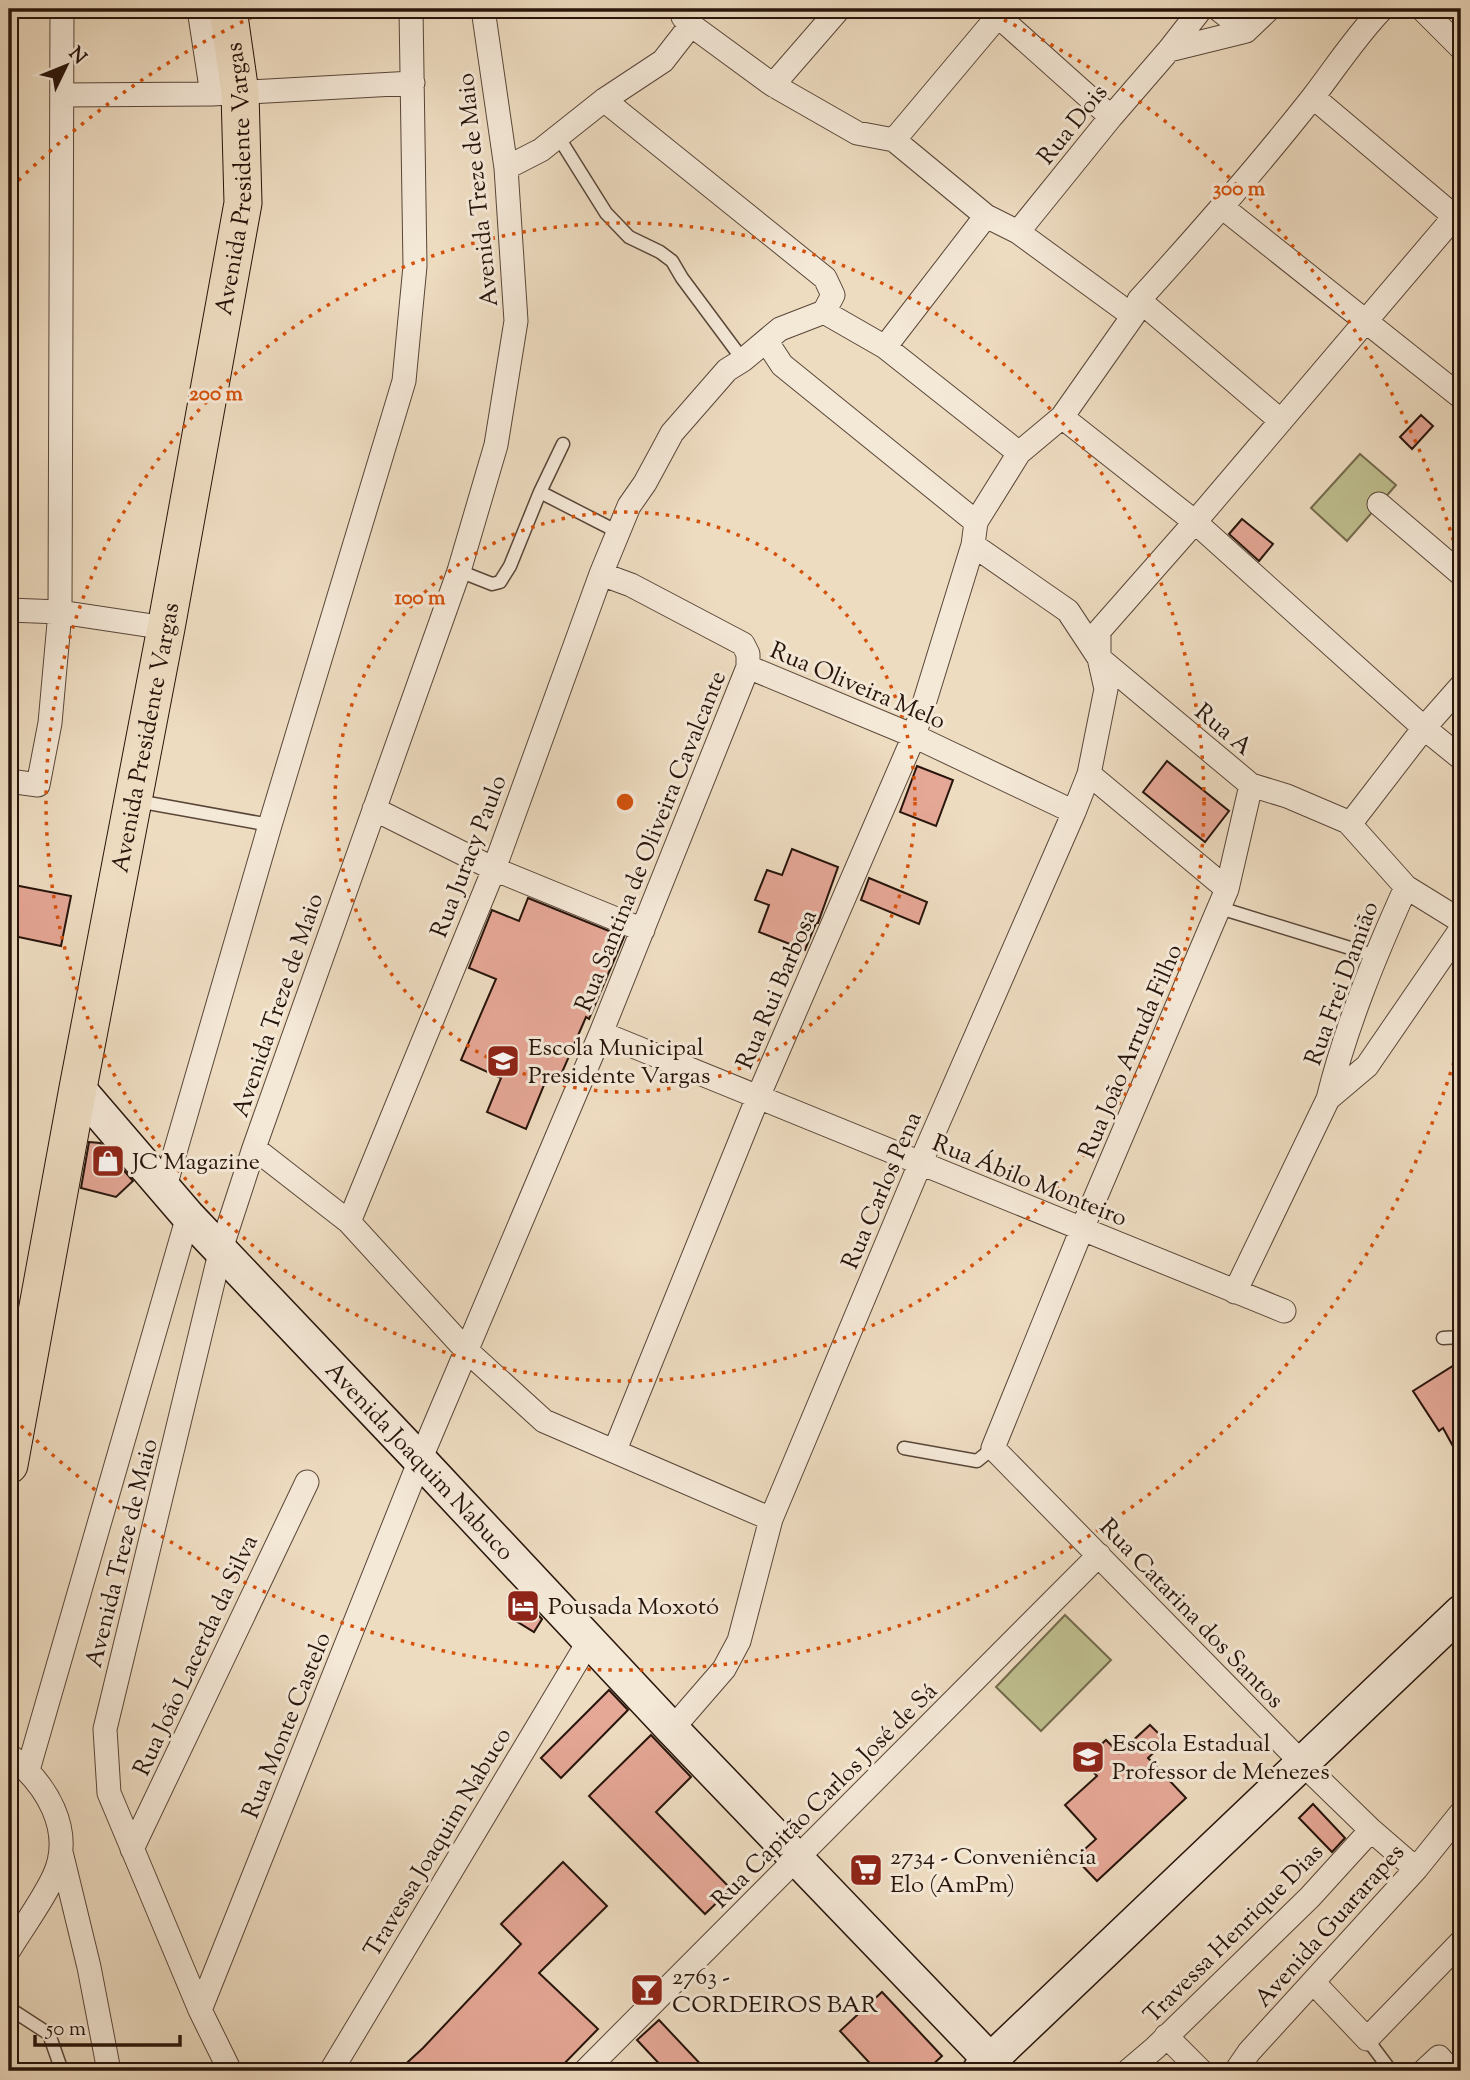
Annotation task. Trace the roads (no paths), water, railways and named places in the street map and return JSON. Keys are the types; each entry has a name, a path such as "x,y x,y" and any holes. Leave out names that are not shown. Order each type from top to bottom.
{"main road":[{"name":"Avenida Presidente Vargas","path":"9,1465 243,203 226,94 228,9"},
{"name":"Avenida Joaquim Nabuco","path":"78,1088 188,1216 991,2068"},
{"path":"991,2068 1461,1612"}],"street":[{"path":"9,781 38,785 50,723 60,612 62,9"},
{"path":"199,9 226,94"},
{"name":"Avenida Treze de Maio","path":"164,1190 270,825 404,381 415,266 411,9"},
{"name":"Avenida Treze de Maio","path":"230,2071 200,2010 109,1793 105,1729 221,1249 254,1148 459,571 496,445 516,321 506,168 483,9"},
{"path":"773,85 839,9"},
{"name":"Rua Dois","path":"1018,232 1200,9"},
{"path":"1218,9 1246,31"},
{"path":"1169,50 1246,31 1269,9"},
{"path":"767,342 782,365 976,522 1019,453 1062,417 1136,308 1313,97 1366,25 1382,9"},
{"path":"1422,9 1461,48"},
{"path":"894,140 1001,13 1111,117"},
{"path":"506,168 559,138 604,100 663,61 686,17 773,85 857,133 894,140 986,216 1018,232 1136,308 1281,421"},
{"path":"62,95 226,94 414,83"},
{"path":"1099,658 1099,631 1365,321 1459,216 1313,97"},
{"path":"604,100 825,278 828,303 1019,453"},
{"path":"1222,207 1461,397"},
{"path":"885,347 986,216"},
{"name":"Rua Juracy Paulo","path":"349,1222 494,869 601,574 629,506 673,433 727,370 767,342 780,329 828,303"},
{"path":"1062,417 1195,522 1424,728 1461,758"},
{"path":"1379,504 1461,574"},
{"name":"Rua Rui Barbosa","path":"615,1450 758,1097 914,736 973,545 976,522"},
{"name":"Rua A","path":"973,545 1068,611 1099,658 1251,785 1287,796 1350,824 1406,887 1461,921"},
{"name":"Rua Oliveira Melo","path":"601,574 631,585 743,644 748,654 748,667 914,736 1074,812"},
{"path":"9,610 60,612 166,628"},
{"name":"Rua Carlos Pena","path":"672,1729 724,1669 738,1641 772,1519 920,1164 1074,812 1089,774 1106,689 1099,658"},
{"name":"Rua Santina de Oliveira Cavalcante","path":"420,1460 601,1033 748,667"},
{"path":"1350,824 1424,728 1461,686"},
{"path":"1089,774 1224,898"},
{"name":"Rua João Arruda Filho","path":"993,1448 1082,1229 1224,898 1251,785"},
{"path":"374,809 494,869 643,930"},
{"name":"Rua Frei Damião","path":"1235,1292 1328,1099 1339,1054 1376,956 1406,887"},
{"name":"Rua Frei Damião","path":"1328,1099 1367,1066 1461,929"},
{"name":"Rua Ábilo Monteiro","path":"601,1033 1284,1311"},
{"path":"254,1148 349,1222 466,1350 544,1421 772,1519"},
{"name":"Avenida Treze de Maio","path":"28,1770 188,1216"},
{"name":"Rua Catarina dos Santos","path":"993,1448 1303,1764 1416,1869"},
{"name":"Rua Monte Castelo","path":"200,2010 420,1460"},
{"name":"Rua João Lacerda da Silva","path":"132,1849 307,1482"},
{"name":"Rua Capitão Carlos José de Sá","path":"585,2071 1099,1555"},
{"name":"Travessa Joaquim Nabuco","path":"331,2071 589,1641"},
{"path":"9,1755 28,1770 49,1798 62,1843 54,1875 9,1950"},
{"name":"Avenida Guararapes","path":"1236,2071 1249,2052 1416,1869 1461,1813"},
{"name":"Travessa Henrique Dias","path":"1128,2071 1310,1897 1371,1830"},
{"path":"60,1851 89,1967 108,2071"},
{"path":"1313,1982 1367,2039 1461,1942"},
{"path":"1166,2036 1201,2071"},
{"path":"1424,2071 1439,2057 1451,2071"}],"lane":[{"path":"559,138 606,213 629,237 673,261 682,278 743,360"},
{"path":"459,571 492,584 500,582 510,566 563,444"},
{"path":"540,492 618,532"},
{"path":"133,800 270,825"},
{"path":"1224,898 1376,956"},
{"path":"1443,1338 1461,1336"},
{"path":"904,1448 977,1461 993,1448"},
{"path":"9,2008 49,2034 62,2071"},
{"path":"1367,2039 1391,2071"}],"place":[{"name":"Escola Municipal Presidente Vargas","path":"503,1061"},
{"name":"JC Magazine","path":"108,1161"},
{"name":"Pousada Moxotó","path":"523,1606"},
{"name":"Escola Estadual Professor de Menezes","path":"1088,1757"},
{"name":"2734 - Conveniência Elo (AmPm)","path":"866,1870"},
{"name":"2763 - CORDEIROS BAR","path":"647,1990"}]}
